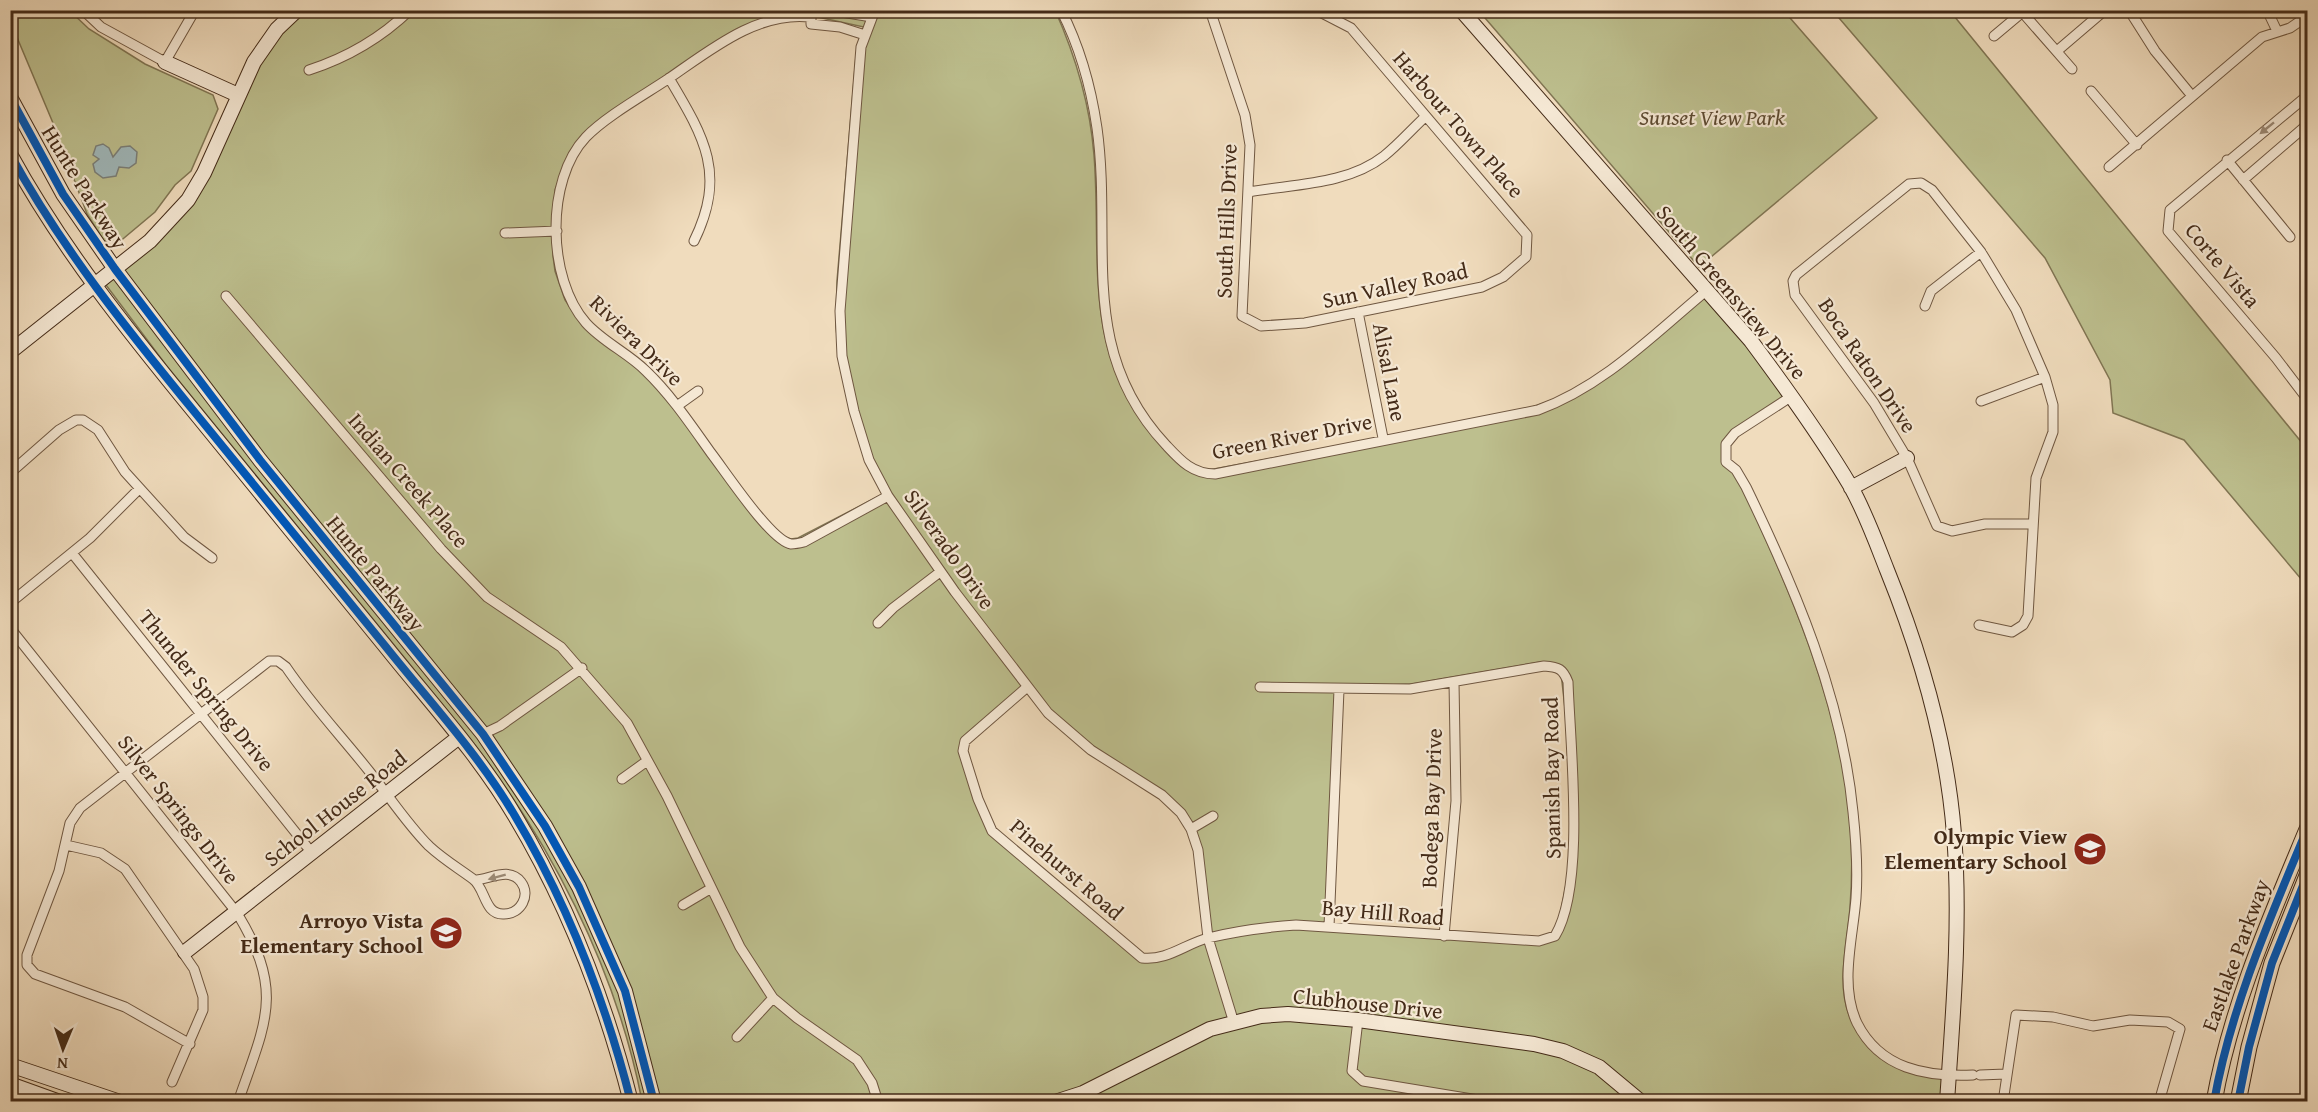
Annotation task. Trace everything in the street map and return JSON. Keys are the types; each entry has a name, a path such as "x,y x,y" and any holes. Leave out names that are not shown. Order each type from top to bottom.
{"main road":[{"name":"Eastlake Parkway","path":"2214,1101 2220,1070 2257,950 2307,827"},
{"name":"Eastlake Parkway","path":"2238,1101 2248,1047 2272,963 2307,873"}],"street":[{"path":"83,10 102,27 165,62 238,95"},
{"path":"165,62 195,10"},
{"path":"10,352 150,241 188,200 204,173 254,62 277,29 297,10"},
{"path":"309,70 325,66 390,30 411,10"},
{"path":"829,10 874,14"},
{"name":"Green River Drive","path":"1061,10 1082,59 1097,129 1101,284 1112,348 1127,393 1150,427 1186,465 1208,474 1383,438 1524,414 1570,397 1602,377 1706,291"},
{"name":"South Hills Drive","path":"1210,10 1247,124 1250,145 1242,316 1254,324"},
{"name":"South Greensview Drive","path":"1461,10 1750,341 1792,396 1851,488 1866,518 1910,628 1939,736 1954,831 1956,869 1954,992 1947,1101"},
{"path":"2057,51 2105,10"},
{"path":"2128,10 2156,51 2192,96"},
{"path":"2267,10 2277,31"},
{"name":"Harbour Town Place","path":"1320,12 1351,28 1514,218 1527,235 1527,248"},
{"path":"1994,36 2024,12 2073,69"},
{"path":"811,14 811,24 840,27 865,35"},
{"name":"Riviera Drive","path":"811,14 777,19 754,26 669,78 586,137 563,176 557,204 560,271 566,292 587,325 646,371 677,406 759,517 778,538 790,544 804,542 888,496"},
{"name":"Silverado Drive","path":"874,14 865,35 860,61 840,337 847,380 863,442 888,496 940,572 1026,688 1048,713 1091,750 1162,795 1181,813 1191,829 1198,850 1208,938 1234,1023"},
{"path":"2109,167 2262,37 2290,28 2306,17"},
{"path":"669,78 700,130 710,166 711,188 707,211 694,241"},
{"path":"2091,91 2137,145"},
{"name":"Corte Vista","path":"2307,95 2169,210 2168,231 2276,358 2307,400"},
{"name":"Hunte Parkway","path":"10,98 63,194 115,269 260,460 483,734 545,826 604,940 625,991 654,1101"},
{"path":"1249,192 1330,179 1356,170 1383,156 1425,117"},
{"path":"2243,180 2307,124"},
{"name":"Hunte Parkway","path":"10,154 38,205 131,337 459,737 513,813 570,917 613,1030 631,1101"},
{"path":"2227,160 2290,237"},
{"name":"Boca Raton Drive","path":"1981,252 1932,190 1915,183 1899,189 1886,204 1800,271 1793,281 1795,295 1874,403 1907,458 1934,521 1941,529 1952,531 1985,524 2033,524"},
{"path":"505,233 557,231"},
{"name":"Sun Valley Road","path":"1254,324 1305,323 1482,287 1503,277 1526,257 1527,248"},
{"path":"1925,306 1931,291 1981,252 2016,310 2045,377 2053,405 2053,432 2036,478 2028,615 2023,626 2012,632 1979,625"},
{"name":"Indian Creek Place","path":"226,296 441,549 487,597 561,647 582,668 627,723 667,796 740,947 773,998 856,1060 872,1083 878,1101"},
{"name":"Alisal Lane","path":"1358,312 1383,438"},
{"path":"1981,401 2045,377"},
{"path":"677,406 698,391"},
{"path":"1792,396 1735,433 1726,444 1726,462 1736,470 1746,486 1802,612 1840,735 1850,787 1857,853 1856,899 1848,986 1855,1018 1874,1047 1890,1059 1921,1073 1949,1076 2006,1074"},
{"path":"10,473 59,430 76,420 83,420 98,430 139,489 184,537 212,558"},
{"path":"1851,488 1907,458"},
{"path":"10,603 72,553 139,489"},
{"name":"Thunder Spring Drive","path":"72,553 312,853"},
{"path":"878,623 893,608 940,572"},
{"name":"Silver Springs Drive","path":"10,628 237,913 262,961 267,988 262,1033 238,1101"},
{"path":"190,1044 125,1007 35,974 27,965 27,955 59,871 70,823 80,808 269,661 278,661 286,667 427,844 474,880 493,911 499,914 513,913 522,904 525,891 523,885 513,876 500,874 485,880 474,880"},
{"name":"Spanish Bay Road","path":"1260,687 1339,690 1410,689 1544,666 1557,667 1564,671 1568,682 1574,859 1564,921 1555,936"},
{"path":"483,734 500,726 582,668"},
{"name":"Bodega Bay Drive","path":"1444,936 1456,801 1454,682"},
{"name":"Pinehurst Road","path":"1026,688 965,741 963,751 992,831 1142,958 1156,960 1208,938"},
{"path":"1329,927 1339,690"},
{"name":"School House Road","path":"185,952 459,737"},
{"path":"622,779 647,760"},
{"path":"1191,829 1213,816"},
{"path":"66,845 101,853 125,868 159,921 185,952 195,969 203,997 199,1023 172,1082"},
{"path":"683,905 710,889"},
{"name":"Bay Hill Road","path":"1208,938 1265,927 1329,927 1539,941 1555,936"},
{"path":"736,1037 773,998"},
{"name":"Clubhouse Drive","path":"1055,1101 1083,1093 1210,1029 1288,1014 1358,1020 1534,1044 1563,1051 1599,1067 1641,1101"},
{"path":"2002,1101 2016,1015 2053,1017 2093,1026 2130,1020 2168,1022 2180,1029 2159,1101"},
{"path":"1358,1020 1352,1071 1362,1081 1490,1101"},
{"path":"10,1065 120,1101"},
{"path":"10,1084 60,1101"}],"green space":[{"path":"1055,10 1076,63 1089,117 1094,155 1099,300 1114,368 1129,401 1152,433 1203,471 1495,417 1549,401 1566,394 1602,372 1702,290 1786,395 1731,434 1724,449 1798,617 1828,704 1839,749 1847,794 1852,850 1850,907 1843,975 1845,1002 1849,1015 1857,1027 1894,1063 1910,1069 1945,1070 1943,1101 642,1101 615,1002 597,954 551,860 496,773 166,365 106,285 186,200 249,72 296,11","holes":["813,16 864,27 856,56 837,281 836,326 839,356 851,413 885,493 798,538 791,539 774,533 646,373 574,313 565,300 555,271 553,234 557,205 555,190 569,153 592,126 755,25","1540,662 1561,673 1568,735 1571,860 1558,925 1552,933 1536,938 1326,924 1337,687 1412,684","1026,688 1088,747 1180,811 1198,853 1207,939 1152,956 1137,953 990,829 964,745"]},
{"path":"11,11 70,11 89,29 145,64 213,95 218,109 191,171 175,185 155,212 118,243 104,241 87,214 53,123 11,23"},
{"name":"Sunset View Park","path":"1479,11 1784,11 1877,118 1699,267"},
{"path":"1833,11 1950,11 2307,449 2307,586 2184,440 2113,413 2110,380 2045,258"}],"water":[{"path":"103,144 109,148 113,157 121,147 130,146 137,152 136,163 129,168 119,167 116,176 103,178 95,172 93,164 99,159 93,155 96,146"}],"cycle path":[{"path":"10,97 63,194 115,269 260,460 483,734 545,826 579,887 625,991 654,1102"},
{"path":"10,154 74,256 122,321 454,729 501,793 534,850 569,919 610,1027 631,1102"},
{"path":"2214,1102 2221,1066 2241,996 2266,928 2308,827"},
{"path":"2238,1102 2249,1047 2272,963 2308,873"}],"place":[{"name":"Olympic View Elementary School","path":"2090,849"},
{"name":"Arroyo Vista Elementary School","path":"446,933"}]}
